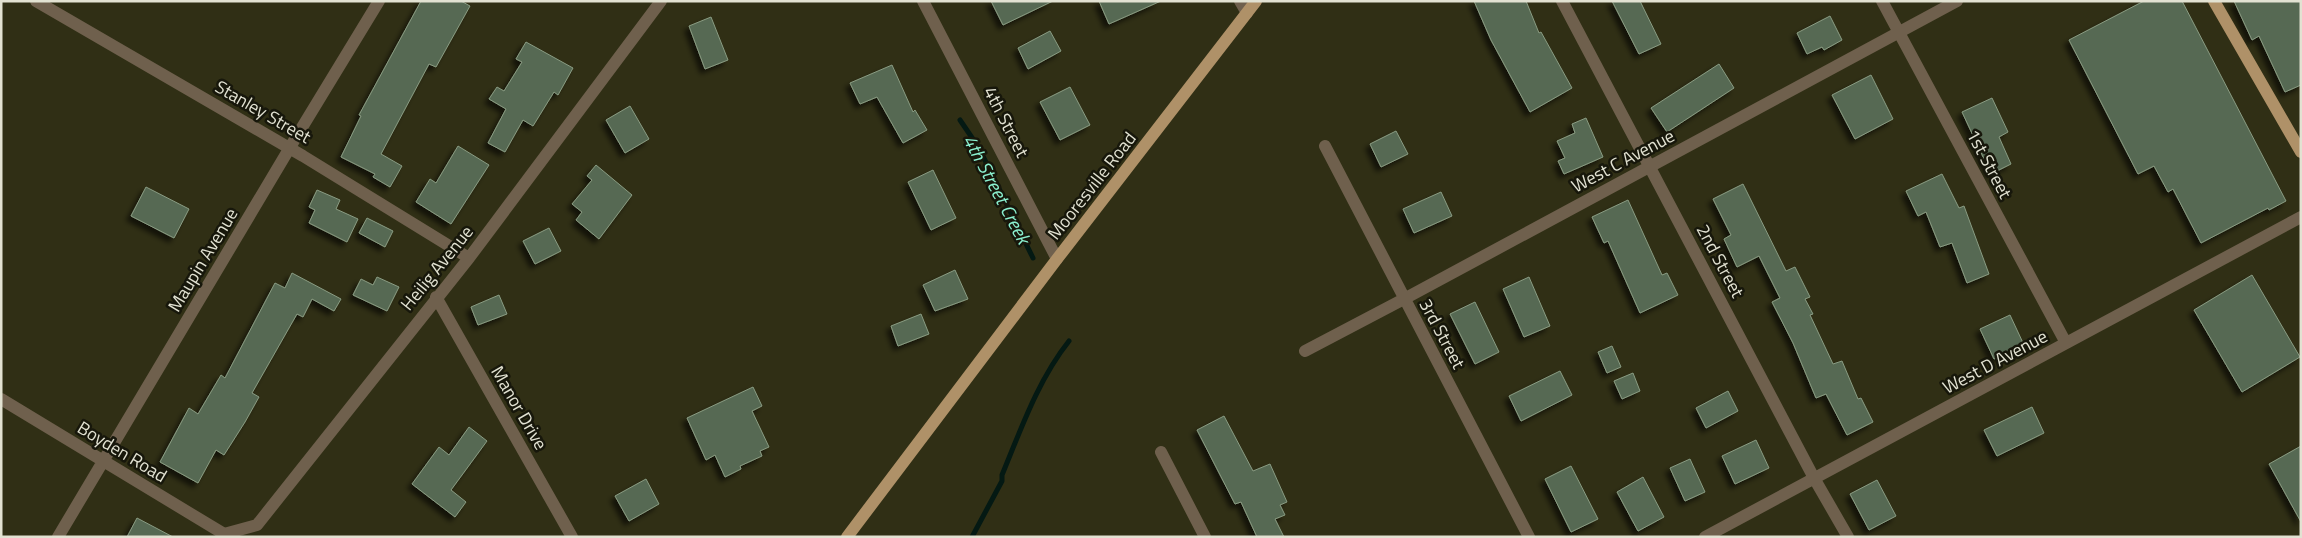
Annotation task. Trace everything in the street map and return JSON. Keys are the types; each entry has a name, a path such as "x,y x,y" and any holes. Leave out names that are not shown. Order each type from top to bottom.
{"main road":[{"name":"Mooresville Road","path":"848,537 1057,259 1256,1"},
{"path":"2214,1 2301,152"}],"street":[{"name":"Stanley Street","path":"36,1 289,148 469,258"},
{"name":"Maupin Avenue","path":"58,537 289,148 379,1"},
{"name":"Heilig Avenue","path":"224,534 257,525 436,297 469,258 661,1"},
{"name":"4th Street","path":"924,1 1057,259"},
{"path":"1240,1 1247,14"},
{"name":"2nd Street","path":"1562,1 1651,166 1814,478 1848,537"},
{"name":"1st Street","path":"1882,1 2066,343"},
{"name":"West C Avenue","path":"1305,350 1404,299 1957,1"},
{"name":"3rd Street","path":"1325,146 1529,537"},
{"name":"West D Avenue","path":"1705,537 2301,217"},
{"name":"Manor Drive","path":"436,297 572,537"},
{"name":"Boyden Road","path":"1,398 224,534"},
{"path":"1161,452 1206,537"}],"building":[{"path":"421,1 461,1 470,6 436,67 429,64 381,154 402,166 390,187 373,177 375,174 341,157 361,116 359,115"},
{"path":"991,1 1053,1 1003,25"},
{"path":"1099,1 1161,1 1109,24"},
{"path":"1474,1 1526,1 1539,33 1541,32 1572,88 1530,112 1491,40"},
{"path":"1612,1 1640,1 1661,44 1639,54"},
{"path":"2144,1 2182,1 2286,201 2269,210 2268,208 2201,243 2173,189 2168,192 2154,166 2138,174 2069,40"},
{"path":"2234,1 2301,1 2301,85 2285,92 2259,36 2252,40"},
{"path":"1830,16 1842,40 1824,50 1822,47 1807,54 1797,33"},
{"path":"711,17 728,60 705,69 689,26"},
{"path":"1050,31 1061,51 1028,69 1018,48"},
{"path":"526,42 573,68 558,95 554,92 533,126 523,120 505,152 488,143 506,109 489,99 497,87 504,91 522,62 516,59"},
{"path":"1719,64 1734,88 1667,132 1651,108"},
{"path":"892,65 913,112 915,110 927,130 903,143 877,97 860,104 850,83"},
{"path":"1871,75 1893,119 1855,139 1832,95"},
{"path":"1070,87 1090,125 1060,140 1040,102"},
{"path":"1992,98 2008,132 1999,137 2011,164 1991,174 1962,112"},
{"path":"630,106 649,139 625,153 606,120"},
{"path":"1586,118 1603,157 1564,174 1558,161 1565,158 1557,141 1575,133 1572,124"},
{"path":"1396,131 1408,154 1381,167 1370,144"},
{"path":"458,146 489,165 451,224 416,202 430,179 436,183"},
{"path":"596,165 632,195 599,239 576,220 582,212 572,204 592,180 587,176"},
{"path":"933,170 956,218 931,230 908,182"},
{"path":"1942,174 1959,208 1964,206 1989,274 1967,283 1952,243 1940,247 1926,212 1918,216 1906,191"},
{"path":"1743,184 1786,271 1795,267 1810,297 1805,299 1813,314 1810,315 1833,364 1842,361 1858,399 1861,398 1873,422 1847,435 1826,394 1816,398 1793,343 1772,302 1780,298 1759,256 1737,267 1724,239 1731,235 1713,199"},
{"path":"146,187 189,209 174,238 131,216"},
{"path":"317,190 340,200 336,209 358,219 347,242 309,223 315,210 309,207"},
{"path":"1441,192 1452,216 1414,233 1403,209"},
{"path":"1628,200 1662,275 1667,273 1678,295 1640,313 1608,241 1604,243 1592,217"},
{"path":"367,218 393,231 385,247 359,233"},
{"path":"549,228 561,251 535,264 523,241"},
{"path":"955,270 968,299 935,311 923,285"},
{"path":"292,273 341,299 334,311 312,299 303,317 297,314 252,393 259,397 245,422 224,455 216,450 198,483 160,462 189,408 198,414 221,375 225,378 275,283 285,288"},
{"path":"2252,275 2300,357 2242,392 2194,310"},
{"path":"377,277 399,287 387,311 353,295 361,279 373,285"},
{"path":"1529,277 1550,326 1524,337 1503,289"},
{"path":"499,295 507,314 478,325 471,307"},
{"path":"1475,302 1499,352 1475,364 1450,314"},
{"path":"921,314 929,334 898,346 891,326"},
{"path":"2010,315 2024,345 1994,359 1980,329"},
{"path":"1612,346 1621,367 1607,373 1598,352"},
{"path":"1560,371 1572,395 1521,421 1509,396"},
{"path":"1633,373 1640,391 1622,399 1614,381"},
{"path":"753,387 762,406 752,411 769,447 760,451 762,456 740,466 741,469 725,477 715,455 706,460 687,418"},
{"path":"1728,391 1738,411 1706,428 1696,408"},
{"path":"2032,407 2044,433 1997,456 1984,430"},
{"path":"1224,416 1253,471 1270,464 1287,502 1280,505 1285,515 1275,519 1284,537 1257,537 1241,502 1235,504 1197,430"},
{"path":"469,427 487,441 451,490 466,502 455,517 412,484 439,447 449,455"},
{"path":"1756,440 1769,468 1735,484 1722,456"},
{"path":"2301,446 2301,522 2269,464"},
{"path":"1690,459 1705,492 1685,501 1670,468"},
{"path":"1571,466 1598,519 1571,532 1545,479"},
{"path":"1643,477 1664,517 1638,531 1617,492"},
{"path":"646,479 659,504 629,521 615,496"},
{"path":"1877,480 1896,516 1869,530 1850,494"},
{"path":"137,518 173,537 127,537"}],"waterway":[{"name":"4th Street Creek","path":"960,120 979,148 1033,258"},
{"path":"972,537 1002,481 1002,475 1039,388 1069,341"}]}
